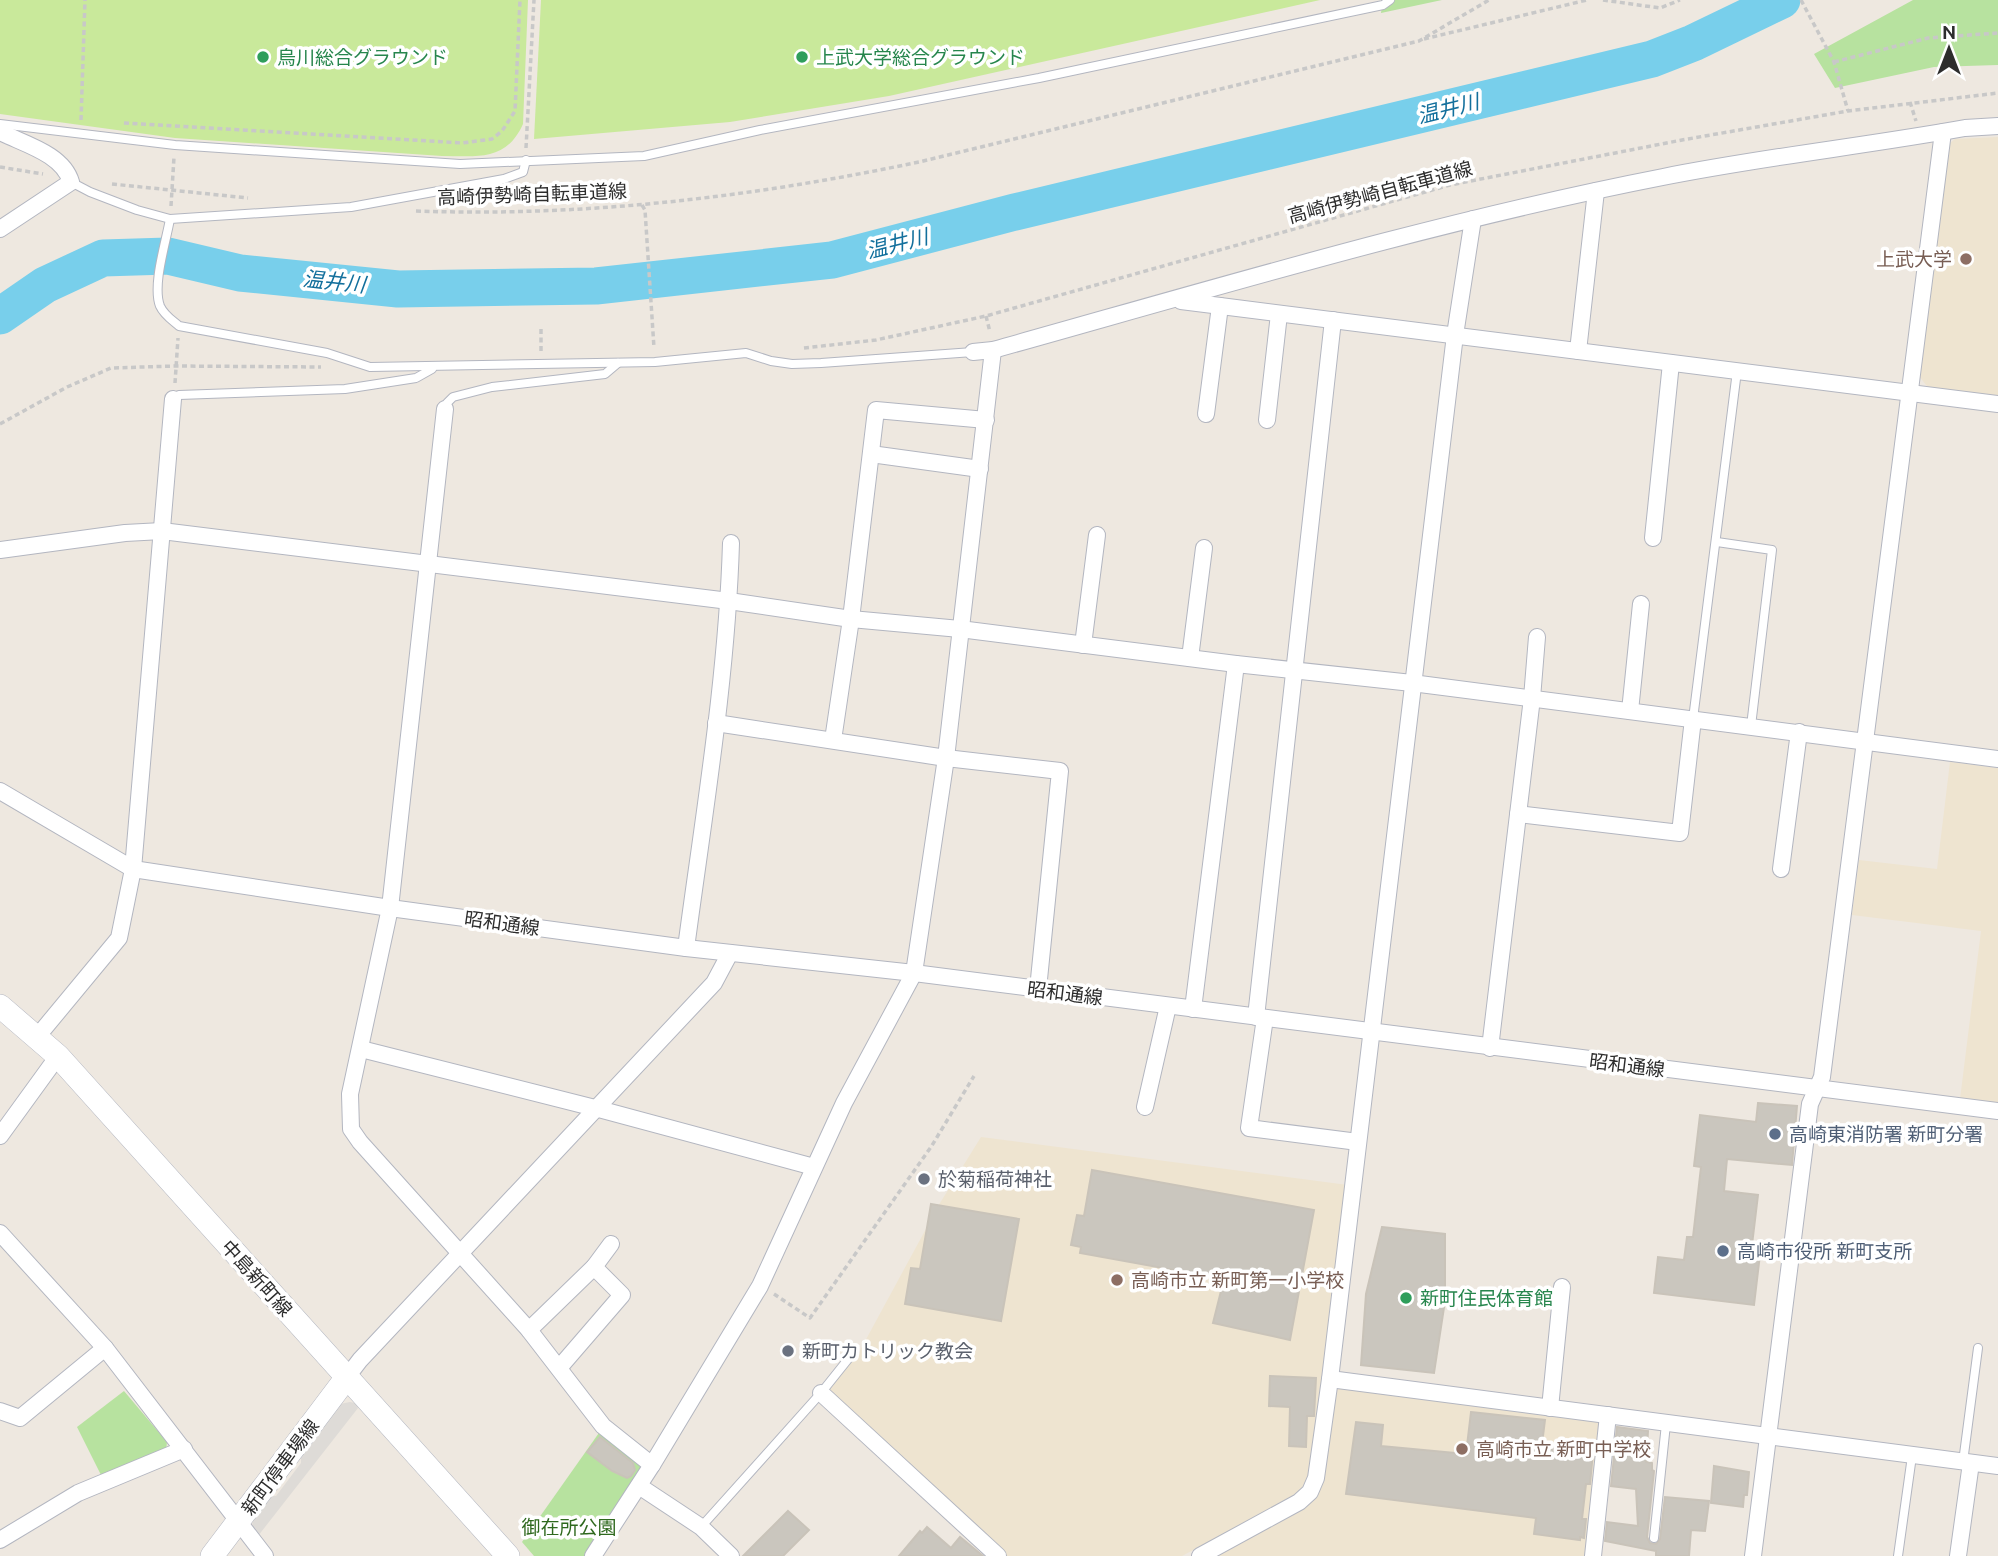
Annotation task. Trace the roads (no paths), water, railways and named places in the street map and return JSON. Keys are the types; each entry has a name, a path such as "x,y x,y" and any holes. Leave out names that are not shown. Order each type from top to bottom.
{"main road":[{"name":"中島新町線","path":"0,1006 58,1056 508,1556"},
{"name":"新町停車場線","path":"212,1556 347,1377"}],"street":[{"path":"973,352 1473,219 1596,191 1664,177 1943,132 1998,126"},
{"path":"0,132 57,160 69,173 71,182 4,222"},
{"path":"1754,1556 1810,1104 1822,1077 1943,132"},
{"path":"1578,351 1596,191"},
{"path":"1200,1556 1299,1502 1311,1492 1316,1478 1455,335 1473,219"},
{"path":"1171,300 1998,404"},
{"path":"1206,414 1220,306"},
{"path":"1268,420 1279,314"},
{"path":"1332,320 1249,1128 1358,1142"},
{"path":"593,1556 652,1465 760,1286 844,1103 914,973 946,758 993,345"},
{"path":"1653,538 1671,363"},
{"path":"37,1037 119,938 133,869 173,399"},
{"path":"445,409 390,908 350,1094 351,1129 529,1330 603,1426 652,1465"},
{"path":"833,740 851,619 876,410 986,420"},
{"path":"871,454 980,469"},
{"path":"0,551 125,533 162,531 729,601 851,619 960,629 1412,683 1998,759"},
{"path":"1083,645 1097,535"},
{"path":"686,948 716,723 729,601 731,543"},
{"path":"1190,658 1203,548"},
{"path":"1630,711 1641,604"},
{"path":"1490,1048 1537,637"},
{"path":"1193,1009 1236,664"},
{"path":"1518,814 1680,833 1693,719"},
{"path":"716,723 946,758 1060,771 1038,989"},
{"path":"1781,869 1799,732"},
{"path":"0,791 133,869"},
{"name":"昭和通線","path":"133,869 390,908 686,948 914,973 1998,1111"},
{"path":"347,1377 714,983 730,953"},
{"path":"1145,1107 1168,1006"},
{"path":"361,1049 814,1167"},
{"path":"0,1136 58,1056"},
{"path":"0,1233 105,1348 265,1556"},
{"path":"529,1330 594,1268 611,1244"},
{"path":"559,1368 622,1295 594,1268"},
{"path":"1550,1408 1562,1287"},
{"path":"0,1411 20,1418 105,1348"},
{"path":"1330,1379 1998,1466"},
{"path":"821,1393 998,1556"},
{"path":"1593,1556 1608,1415"},
{"path":"0,1540 78,1493 184,1449"},
{"path":"1958,1556 1967,1462"},
{"path":"639,1486 701,1527 731,1556"}],"lane":[{"path":"0,124 175,145 460,164 644,156 774,128 1052,75 1383,5 1390,0"},
{"path":"71,182 169,223 351,207 504,179 523,172 526,160"},
{"path":"169,223 158,284 160,305 168,318 179,326 327,352 370,367 618,363 746,353 792,364 860,362 973,352"},
{"path":"445,409 453,397 492,387 605,374 618,363"},
{"path":"173,399 179,395 345,389 416,378 434,368"},
{"path":"1693,719 1737,371"},
{"path":"1717,542 1772,551 1751,726"},
{"path":"1967,1462 1978,1348"},
{"path":"701,1527 821,1393 853,1353"},
{"path":"1654,1538 1667,1424"},
{"path":"1898,1556 1912,1456"}],"waterway":[{"name":"温井川","path":"0,316 45,285 103,258 168,256 240,273 398,289 596,286 832,260 1015,212 1652,59 1693,43 1782,0"}],"place":[{"name":"烏川総合グラウンド","path":"263,57"},
{"name":"上武大学総合グラウンド","path":"802,57"},
{"name":"上武大学","path":"1966,259"},
{"name":"高崎東消防署 新町分署","path":"1775,1134"},
{"name":"於菊稲荷神社","path":"924,1179"},
{"name":"高崎市役所 新町支所","path":"1723,1251"},
{"name":"高崎市立 新町第一小学校","path":"1117,1280"},
{"name":"新町住民体育館","path":"1406,1298"},
{"name":"新町カトリック教会","path":"788,1351"},
{"name":"高崎市立 新町中学校","path":"1462,1449"}],"park label":[{"name":"御在所公園","path":"569,1527"}]}
